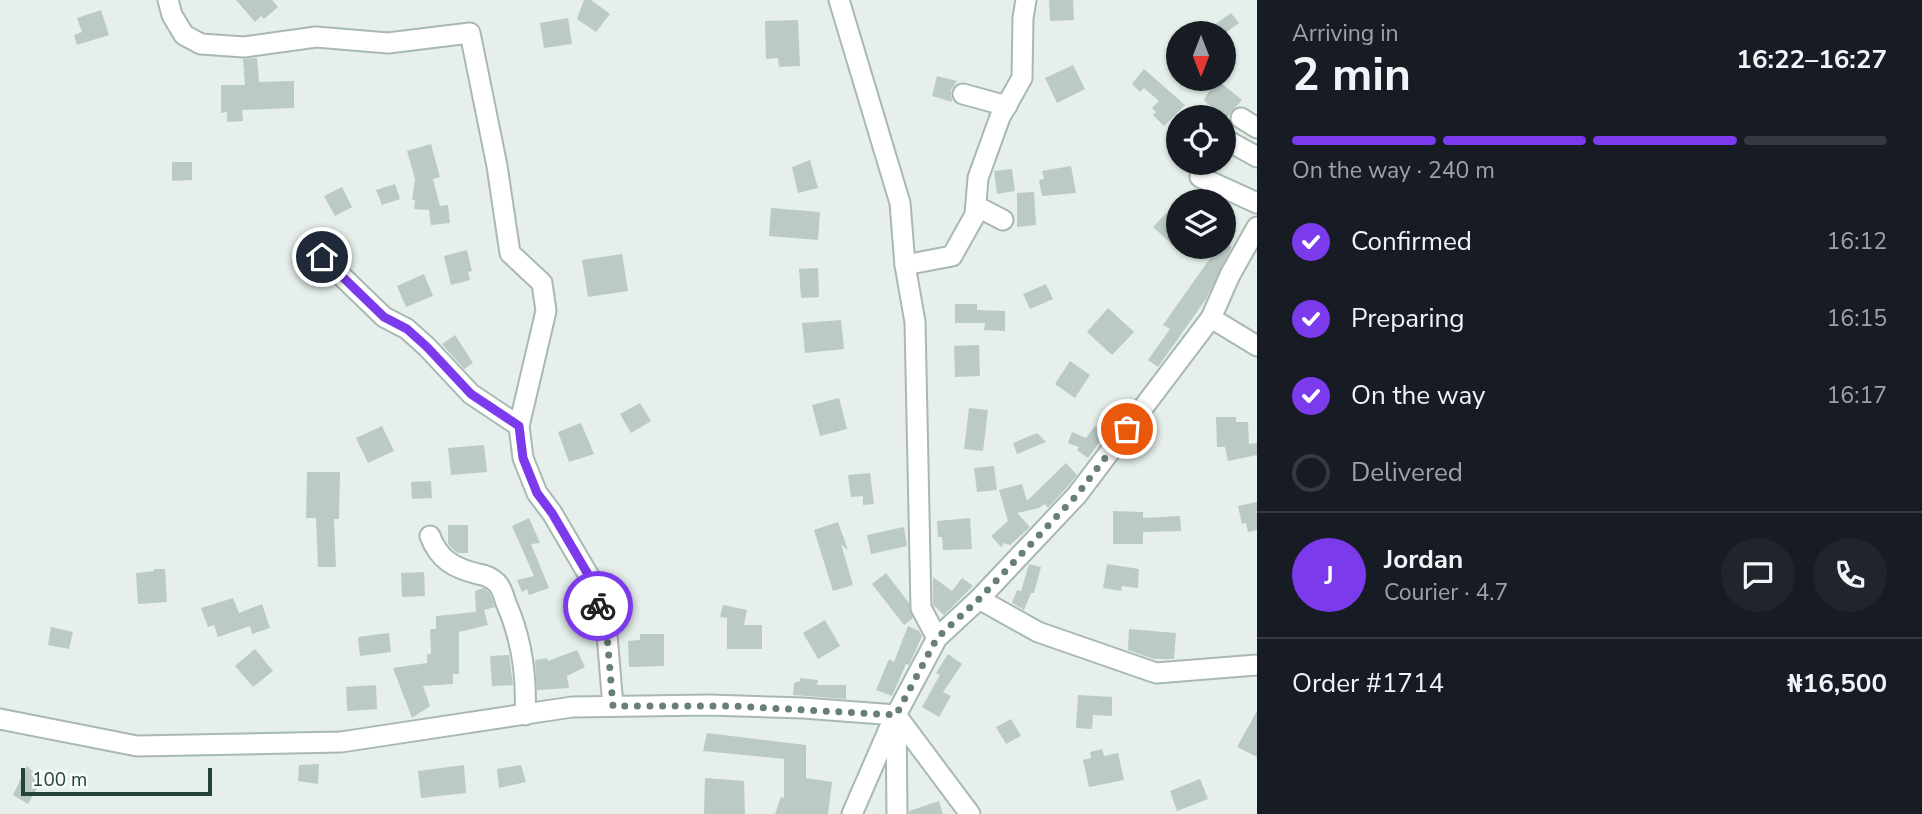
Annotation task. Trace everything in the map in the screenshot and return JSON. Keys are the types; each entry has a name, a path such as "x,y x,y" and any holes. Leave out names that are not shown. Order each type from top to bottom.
{"street":[{"path":"168,0 172,15 184,35 201,44 244,47 316,37 388,43 470,33 497,166 510,253 542,283 546,311 519,426 523,458 537,493 589,576 607,635 613,706"},
{"path":"839,0 900,203 917,358 921,608 937,638"},
{"path":"905,265 952,256 975,215 978,178 1000,117 1022,78 1026,0"},
{"path":"963,94 1007,106"},
{"path":"1236,145 1257,157"},
{"path":"1200,177 1257,203"},
{"path":"976,206 1003,220"},
{"path":"852,814 896,715 937,638 979,599 1077,495 1210,318 1257,227"},
{"path":"322,257 384,317 407,329 427,347 471,394 519,426"},
{"path":"1210,318 1257,346"},
{"path":"430,536 435,550 447,563 487,576 499,584 517,631 522,655 527,685 525,715"},
{"path":"979,599 1038,632 1156,673 1257,665"},
{"path":"0,719 137,746 341,742 572,707 776,707 896,715 970,814"},
{"path":"896,715 897,814"}],"building":[{"path":"236,0 272,0 278,7 264,19 261,16 255,22"},
{"path":"584,0 591,0 610,14 596,32 577,19"},
{"path":"1049,0 1073,0 1074,20 1050,21"},
{"path":"101,10 109,35 77,45 74,35 82,32 77,18"},
{"path":"1231,13 1239,23 1236,25 1236,21 1220,21"},
{"path":"568,18 572,44 544,48 540,23"},
{"path":"798,20 800,66 779,67 778,58 766,59 765,21"},
{"path":"257,58 259,82 294,81 294,108 242,110 243,121 227,122 227,112 221,113 221,85 245,85 243,59"},
{"path":"1073,65 1085,89 1057,103 1045,78"},
{"path":"1144,69 1185,105 1166,105 1164,126 1153,115 1156,112 1152,108 1159,101 1144,88 1140,92 1132,84"},
{"path":"937,76 957,81 951,90 952,102 932,96"},
{"path":"1209,91 1231,91 1242,100 1236,107 1209,105 1204,100"},
{"path":"431,144 440,177 433,179 440,206 448,205 450,223 431,225 429,210 414,209 415,200 412,200 415,179 407,151"},
{"path":"810,160 818,188 798,193 792,167"},
{"path":"172,162 192,162 192,180 172,181"},
{"path":"1071,166 1076,193 1042,196 1039,180 1044,179 1042,171"},
{"path":"1012,169 1015,191 997,194 994,171"},
{"path":"395,184 400,199 382,205 376,190"},
{"path":"342,187 352,207 335,216 324,196"},
{"path":"1034,192 1036,225 1017,227 1017,193"},
{"path":"771,208 820,212 818,240 769,236"},
{"path":"1166,213 1166,239 1153,227"},
{"path":"301,240 316,247 310,253 308,270 291,262"},
{"path":"467,250 472,271 468,272 470,280 451,285 444,256"},
{"path":"622,254 628,291 588,297 582,260"},
{"path":"1210,259 1226,259 1206,299 1158,367 1148,360 1170,329 1163,325"},
{"path":"818,268 819,297 801,298 799,269"},
{"path":"424,274 433,296 406,307 397,286"},
{"path":"1046,284 1053,299 1030,309 1023,294"},
{"path":"955,304 977,304 977,310 1005,311 1005,331 984,330 985,323 955,323"},
{"path":"1108,308 1134,332 1112,355 1087,332"},
{"path":"841,320 844,349 805,353 802,323"},
{"path":"455,335 473,363 464,369 442,344"},
{"path":"979,345 980,376 955,377 954,346"},
{"path":"1070,361 1090,375 1075,398 1055,384"},
{"path":"839,398 847,429 820,436 812,405"},
{"path":"640,403 651,421 631,433 620,414"},
{"path":"969,408 988,410 983,451 964,449"},
{"path":"1216,417 1236,417 1236,422 1248,422 1249,444 1257,443 1257,455 1228,461 1225,447 1217,447"},
{"path":"581,423 594,454 569,462 558,432"},
{"path":"382,426 394,451 368,463 356,438"},
{"path":"1095,426 1105,434 1088,458 1077,450 1079,447 1068,443 1072,432 1086,438"},
{"path":"1037,433 1046,442 1017,454 1013,443"},
{"path":"484,445 487,472 451,475 448,448"},
{"path":"1066,463 1077,475 1048,508 1045,504 1017,513 1030,527 1010,545 1004,543 1001,547 991,536 1008,521 999,490 1022,484 1027,501"},
{"path":"994,466 997,490 977,492 974,468"},
{"path":"307,472 340,472 339,519 334,519 336,567 318,567 316,518 306,518"},
{"path":"870,473 874,504 863,505 863,496 851,497 848,475"},
{"path":"431,481 432,498 412,499 411,482"},
{"path":"1257,502 1257,530 1248,532 1246,523 1242,524 1238,506"},
{"path":"1113,511 1143,512 1143,518 1180,516 1181,531 1143,532 1143,544 1113,544"},
{"path":"529,518 540,543 531,544 549,588 529,595 527,589 522,592 517,580 534,576 512,526"},
{"path":"970,518 972,549 943,550 942,537 938,537 937,521"},
{"path":"838,522 848,550 841,544 853,585 833,591 814,530"},
{"path":"448,525 468,525 468,553 457,553 448,544"},
{"path":"904,527 907,546 871,554 867,535"},
{"path":"1029,564 1041,567 1034,593 1031,593 1024,610 1012,603 1017,590 1021,591"},
{"path":"1107,564 1139,569 1138,588 1122,586 1121,591 1103,588"},
{"path":"165,569 167,602 138,604 136,573"},
{"path":"424,572 425,596 402,597 401,573"},
{"path":"886,573 909,603 913,618 904,625 872,584"},
{"path":"933,577 952,591 962,578 973,586 944,615 933,605"},
{"path":"484,588 490,593 495,607 484,610 488,625 459,632 459,674 453,674 453,684 423,686 430,706 412,718 393,668 427,663 427,654 431,654 430,629 436,629 436,616 476,612 475,591"},
{"path":"233,598 239,613 262,604 270,628 252,634 250,626 218,637 214,625 208,627 201,608"},
{"path":"723,605 747,610 744,625 762,625 762,649 727,649 727,618 720,617"},
{"path":"825,620 840,646 818,659 803,633"},
{"path":"908,626 919,631 922,636 892,696 876,690 889,659 894,662"},
{"path":"51,627 73,632 69,649 48,645"},
{"path":"1129,629 1176,633 1174,659 1154,659 1128,650"},
{"path":"389,633 391,652 360,656 358,637"},
{"path":"640,634 664,634 664,666 629,667 628,641 640,640"},
{"path":"255,649 273,671 253,687 235,666"},
{"path":"577,650 585,667 567,676 569,688 537,690 535,660 547,658 548,661"},
{"path":"948,654 962,664 943,692 951,696 939,717 922,707 940,675 936,673"},
{"path":"509,655 513,685 492,686 490,656"},
{"path":"800,678 818,680 817,685 846,685 846,699 793,695 794,683 800,681"},
{"path":"376,685 377,709 347,711 346,687"},
{"path":"1078,695 1112,697 1112,716 1093,715 1092,729 1076,728"},
{"path":"1257,711 1257,757 1237,747"},
{"path":"1011,719 1021,736 1006,744 996,727"},
{"path":"707,733 806,745 806,778 832,782 828,814 775,814 781,797 784,798 784,759 703,751"},
{"path":"1102,749 1104,756 1118,753 1124,780 1089,787 1083,760 1091,758 1090,752"},
{"path":"319,764 318,784 298,781 299,765"},
{"path":"464,765 466,793 421,798 418,771"},
{"path":"521,765 526,782 499,788 497,769"},
{"path":"27,766 42,780 28,804 13,795"},
{"path":"705,778 744,781 745,814 704,814"},
{"path":"1200,779 1208,799 1177,811 1170,791"},
{"path":"939,801 943,814 909,814 909,811"}],"way so far":[{"path":"598,606 607,635 613,706 709,705 896,715 937,638 979,599 1077,495 1127,429"}],"route":[{"path":"322,257 384,317 407,329 427,347 471,394 519,426 523,458 537,493 589,576 598,606"}]}
